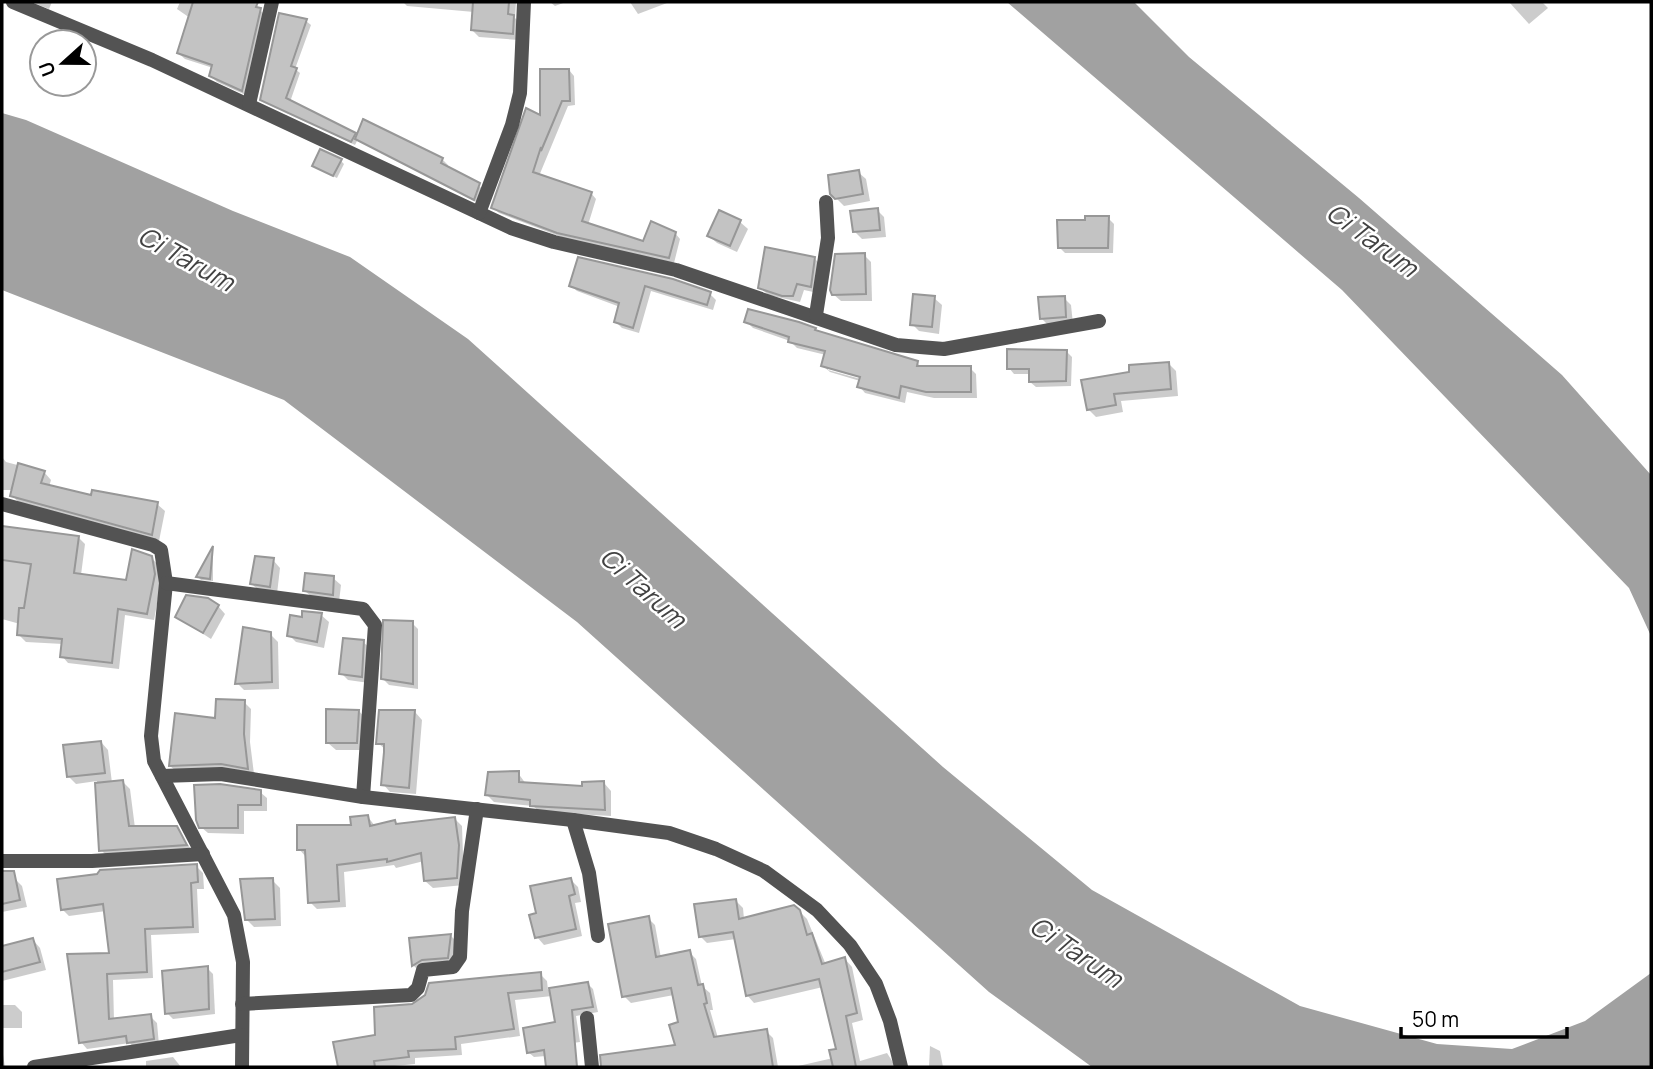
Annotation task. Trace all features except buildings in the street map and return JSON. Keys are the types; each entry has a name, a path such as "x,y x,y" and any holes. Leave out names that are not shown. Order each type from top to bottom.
{"street":[{"path":"13,2 249,104 479,213 554,242 676,270 816,315 896,345 923,349 982,344 1099,321"},
{"path":"249,104 272,2"},
{"path":"479,213 512,125 520,93 524,2"},
{"path":"816,315 828,239 826,202"},
{"path":"2,504 153,545 161,550 165,561 166,583 151,736 154,761 234,915 243,962 242,1067"},
{"path":"166,583 363,608 372,616 375,625 363,797"},
{"path":"162,776 221,774 363,797 573,820 669,833 716,849 764,871 817,910 850,945 876,984 890,1021 901,1067"},
{"path":"242,1004 411,995 418,988 423,970 453,967 460,957 462,911 477,809"},
{"path":"573,820 589,873 598,936"},
{"path":"2,861 92,861 203,854"},
{"path":"587,1018 592,1067"},
{"path":"34,1067 242,1035"}],"water":[{"name":"Ci Tarum","path":"1007,2 1134,2 1189,57 1359,198 1562,375 1651,475 1651,636 1629,588 1342,290"},
{"name":"Ci Tarum","path":"2,113 26,120 233,211 350,257 468,339 943,767 1092,890 1300,1006 1437,1044 1512,1049 1585,1021 1651,973 1651,1067 1092,1067 989,992 577,622 284,400 2,290"}]}
